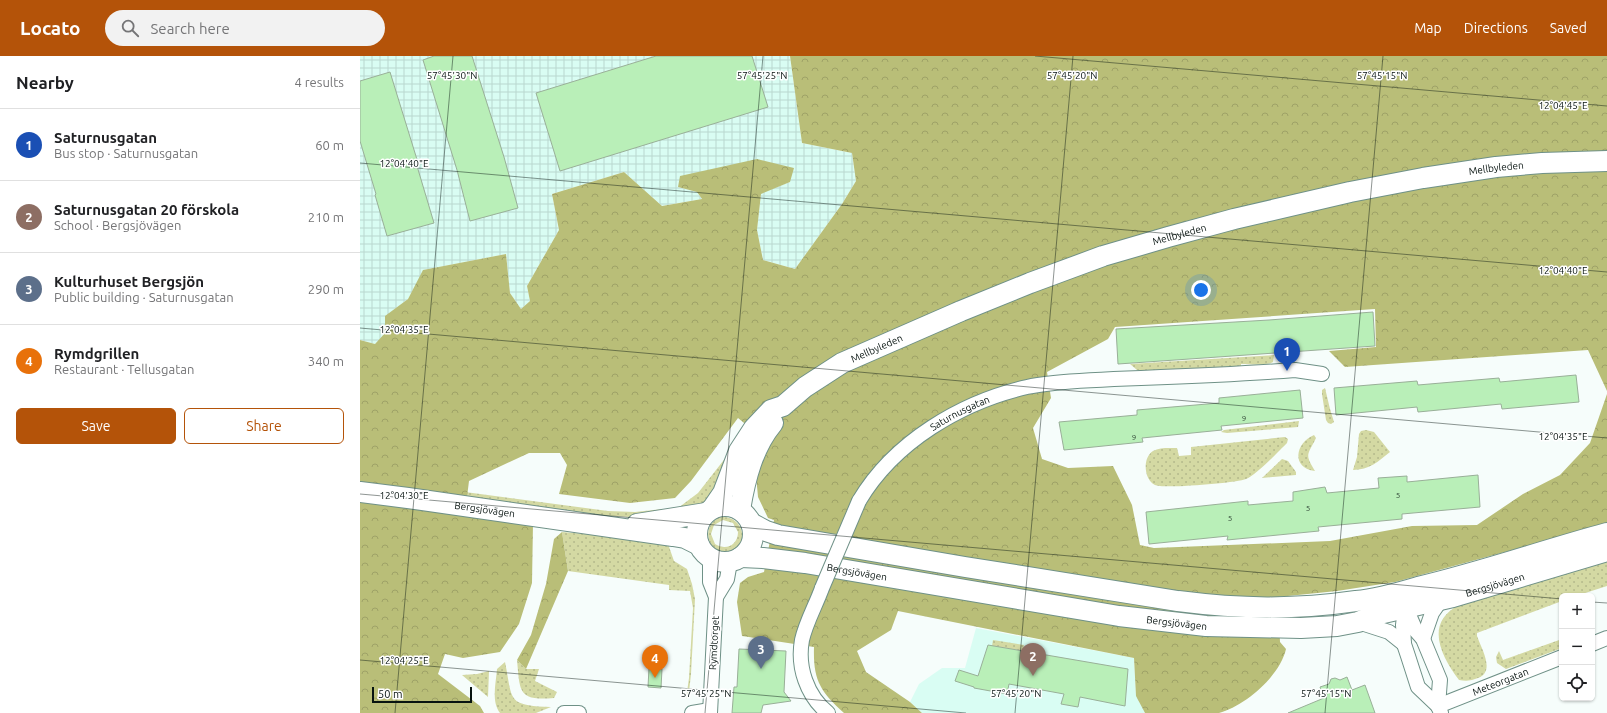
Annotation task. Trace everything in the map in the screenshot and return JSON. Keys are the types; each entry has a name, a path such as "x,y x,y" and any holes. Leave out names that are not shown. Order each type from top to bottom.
{"street":[{"name":"Mellbyleden","path":"746,517 746,480 752,461 767,430 778,417 783,406 796,394 819,377 842,363 1041,278 1142,244 1281,207 1350,192 1417,179 1542,162 1607,161"},
{"name":"Saturnusgatan","path":"828,713 821,708 809,689 802,667 802,642 806,628 859,501 870,483 880,470 903,449 937,424 964,409 995,396 1028,386 1086,380 1295,370 1322,374"},
{"name":"Mellbyleden","path":"709,511 723,493 739,451 750,434 771,410 783,406"},
{"name":"Bergsjövägen","path":"360,492 609,526 685,538 719,562 763,558 805,563 1071,609 1206,626 1301,628 1337,626 1358,622 1449,580 1607,533"},
{"name":"Bergsjövägen","path":"609,526 674,519 727,506 766,531 778,535 1076,586 1209,605 1266,608 1300,607 1357,601 1441,600 1607,551"},
{"path":"705,551 697,537 701,520 709,511"},
{"path":"716,597 728,579 736,560 748,552 752,544 754,536 746,517"},
{"name":"Rymdtorget","path":"705,551 710,582 716,597 710,712"},
{"path":"1403,600 1416,631 1423,639 1440,680 1439,710"},
{"path":"1403,600 1404,644 1418,687 1439,710"},
{"path":"1423,639 1432,613 1441,600"},
{"path":"1358,622 1389,632 1404,644"},
{"path":"1595,643 1607,638"},
{"name":"Meteorgatan","path":"1439,710 1559,658"},
{"path":"692,713 710,712"},
{"path":"564,713 579,713"}],"shaded area":[{"path":"360,56 790,56 802,143 852,153 856,181 842,204 795,269 763,260 757,230 761,193 790,182 678,187 697,192 702,199 662,206 624,172 552,194 559,230 527,286 530,301 521,309 510,293 506,254 424,270 408,299 386,316 385,333 375,344 360,340"},
{"path":"976,628 1134,658 1136,695 1145,713 922,713 910,702 919,684 942,668 965,668"}],"green space":[{"path":"790,56 1607,56 1607,391 1588,350 1345,367 1329,351 1376,347 1375,309 1115,327 1108,339 1047,372 1051,398 1033,428 1042,459 1068,468 1113,466 1132,505 1140,545 1154,548 1330,541 1412,526 1477,525 1523,494 1560,475 1590,443 1607,394 1607,524 1395,582 1337,591 1278,597 1280,642 1286,649 1277,669 1250,697 1240,704 1219,713 1145,713 1136,696 1134,658 898,611 891,630 857,651 866,672 910,702 922,713 844,713 829,698 820,684 815,668 814,647 742,636 737,602 740,583 748,577 764,572 774,520 768,518 758,497 756,475 765,440 738,418 691,481 675,498 630,503 559,494 567,465 560,453 529,453 469,481 465,513 533,523 532,583 519,624 500,652 463,658 445,654 438,674 480,706 484,713 360,713 360,340 375,344 385,333 385,316 408,299 423,270 506,254 510,293 521,309 530,301 527,286 559,230 552,194 624,172 662,206 702,199 697,192 678,187 680,176 757,159 794,168 790,182 761,194 757,230 763,260 795,269 842,204 856,181 852,153 802,143"},
{"path":"1274,355 1273,362 1270,363 1241,364 1241,366 1142,371 1137,370 1130,364"},
{"path":"1325,388 1334,422 1331,424 1326,420 1322,394 1322,390"},
{"path":"1299,421 1298,427 1227,433 1221,432 1224,430"},
{"path":"1366,430 1374,432 1390,452 1369,467 1353,470 1357,457 1359,434 1361,431"},
{"path":"1314,435 1316,438 1309,451 1308,457 1315,471 1307,469 1302,465 1298,455 1303,444"},
{"path":"1285,437 1288,439 1287,443 1273,457 1250,477 1240,481 1200,485 1161,486 1155,485 1148,479 1146,469 1147,459 1149,454 1159,449 1177,448 1179,456 1191,455 1191,447"},
{"path":"741,438 719,492 701,505 678,508 698,493"},
{"path":"1282,459 1288,461 1296,472 1296,475 1262,478"},
{"path":"360,478 608,511 635,512 663,509 668,510 630,517 598,515 500,502"},
{"path":"721,517 735,520 742,531 741,542 737,547 730,551 723,552 716,550 709,540 708,533 714,521","holes":["723,520 733,523 738,532 734,543 727,547 715,544 711,534 714,525"]},
{"path":"562,532 667,541 674,561 687,569 695,599 691,674 689,692 686,699 689,678 693,608 690,591 669,590 669,585 568,571"},
{"path":"562,532 568,571 526,669 517,660 531,635 546,584 554,539"},
{"path":"1607,561 1607,586 1585,593 1559,593 1559,602 1477,633 1487,667 1482,676 1467,681 1459,680 1452,671 1446,661 1439,640 1439,630 1442,621 1448,612 1459,605"},
{"path":"993,640 1024,645 1023,651 992,646"},
{"path":"1559,640 1559,649 1506,669 1497,663 1496,657 1499,651 1503,660"},
{"path":"517,660 526,669 539,669 535,681 557,692 554,698 533,698 527,696 523,692 519,680"},
{"path":"505,662 511,693 514,698 526,705 551,707 536,713 500,713 496,703 495,686 497,669"},
{"path":"489,671 488,697 462,675 477,674"}],"building":[{"path":"434,56 472,56 504,157 518,208 470,221 457,170 423,60"},
{"path":"656,56 752,56 768,107 560,171 536,93"},
{"path":"390,72 419,166 417,166 434,223 387,236 360,141 360,81"},
{"path":"1373,312 1375,346 1118,364 1116,329"},
{"path":"1576,375 1579,402 1502,409 1501,404 1418,412 1417,407 1336,415 1334,388 1417,381 1418,385 1499,378 1500,382"},
{"path":"1300,390 1303,418 1221,426 1222,430 1142,438 1143,442 1064,450 1059,422 1137,415 1137,410 1219,403 1219,398"},
{"path":"1478,475 1480,507 1402,514 1402,519 1318,527 1319,531 1227,540 1228,536 1149,544 1146,512 1248,501 1248,505 1293,501 1293,492 1325,487 1327,493 1379,488 1378,478 1407,476 1407,482"},
{"path":"988,645 1128,669 1125,706 1080,697 1078,707 1061,704 1064,694 1009,684 1007,694 974,688 955,681 959,670 978,676"},
{"path":"739,649 786,651 784,692 791,701 763,705 761,713 732,713 734,687 737,687"},
{"path":"649,668 662,669 661,688 648,687"},
{"path":"1347,677 1352,690 1365,685 1375,713 1288,713 1324,698 1320,687 1329,684 1331,679 1335,678 1340,680"}],"place":[{"name":"Saturnusgatan","path":"1287,371"},
{"name":"Kulturhuset Bergsjön","path":"761,669"},
{"name":"Saturnusgatan 20 förskola","path":"1033,676"},
{"name":"Rymdgrillen","path":"655,678"}]}
